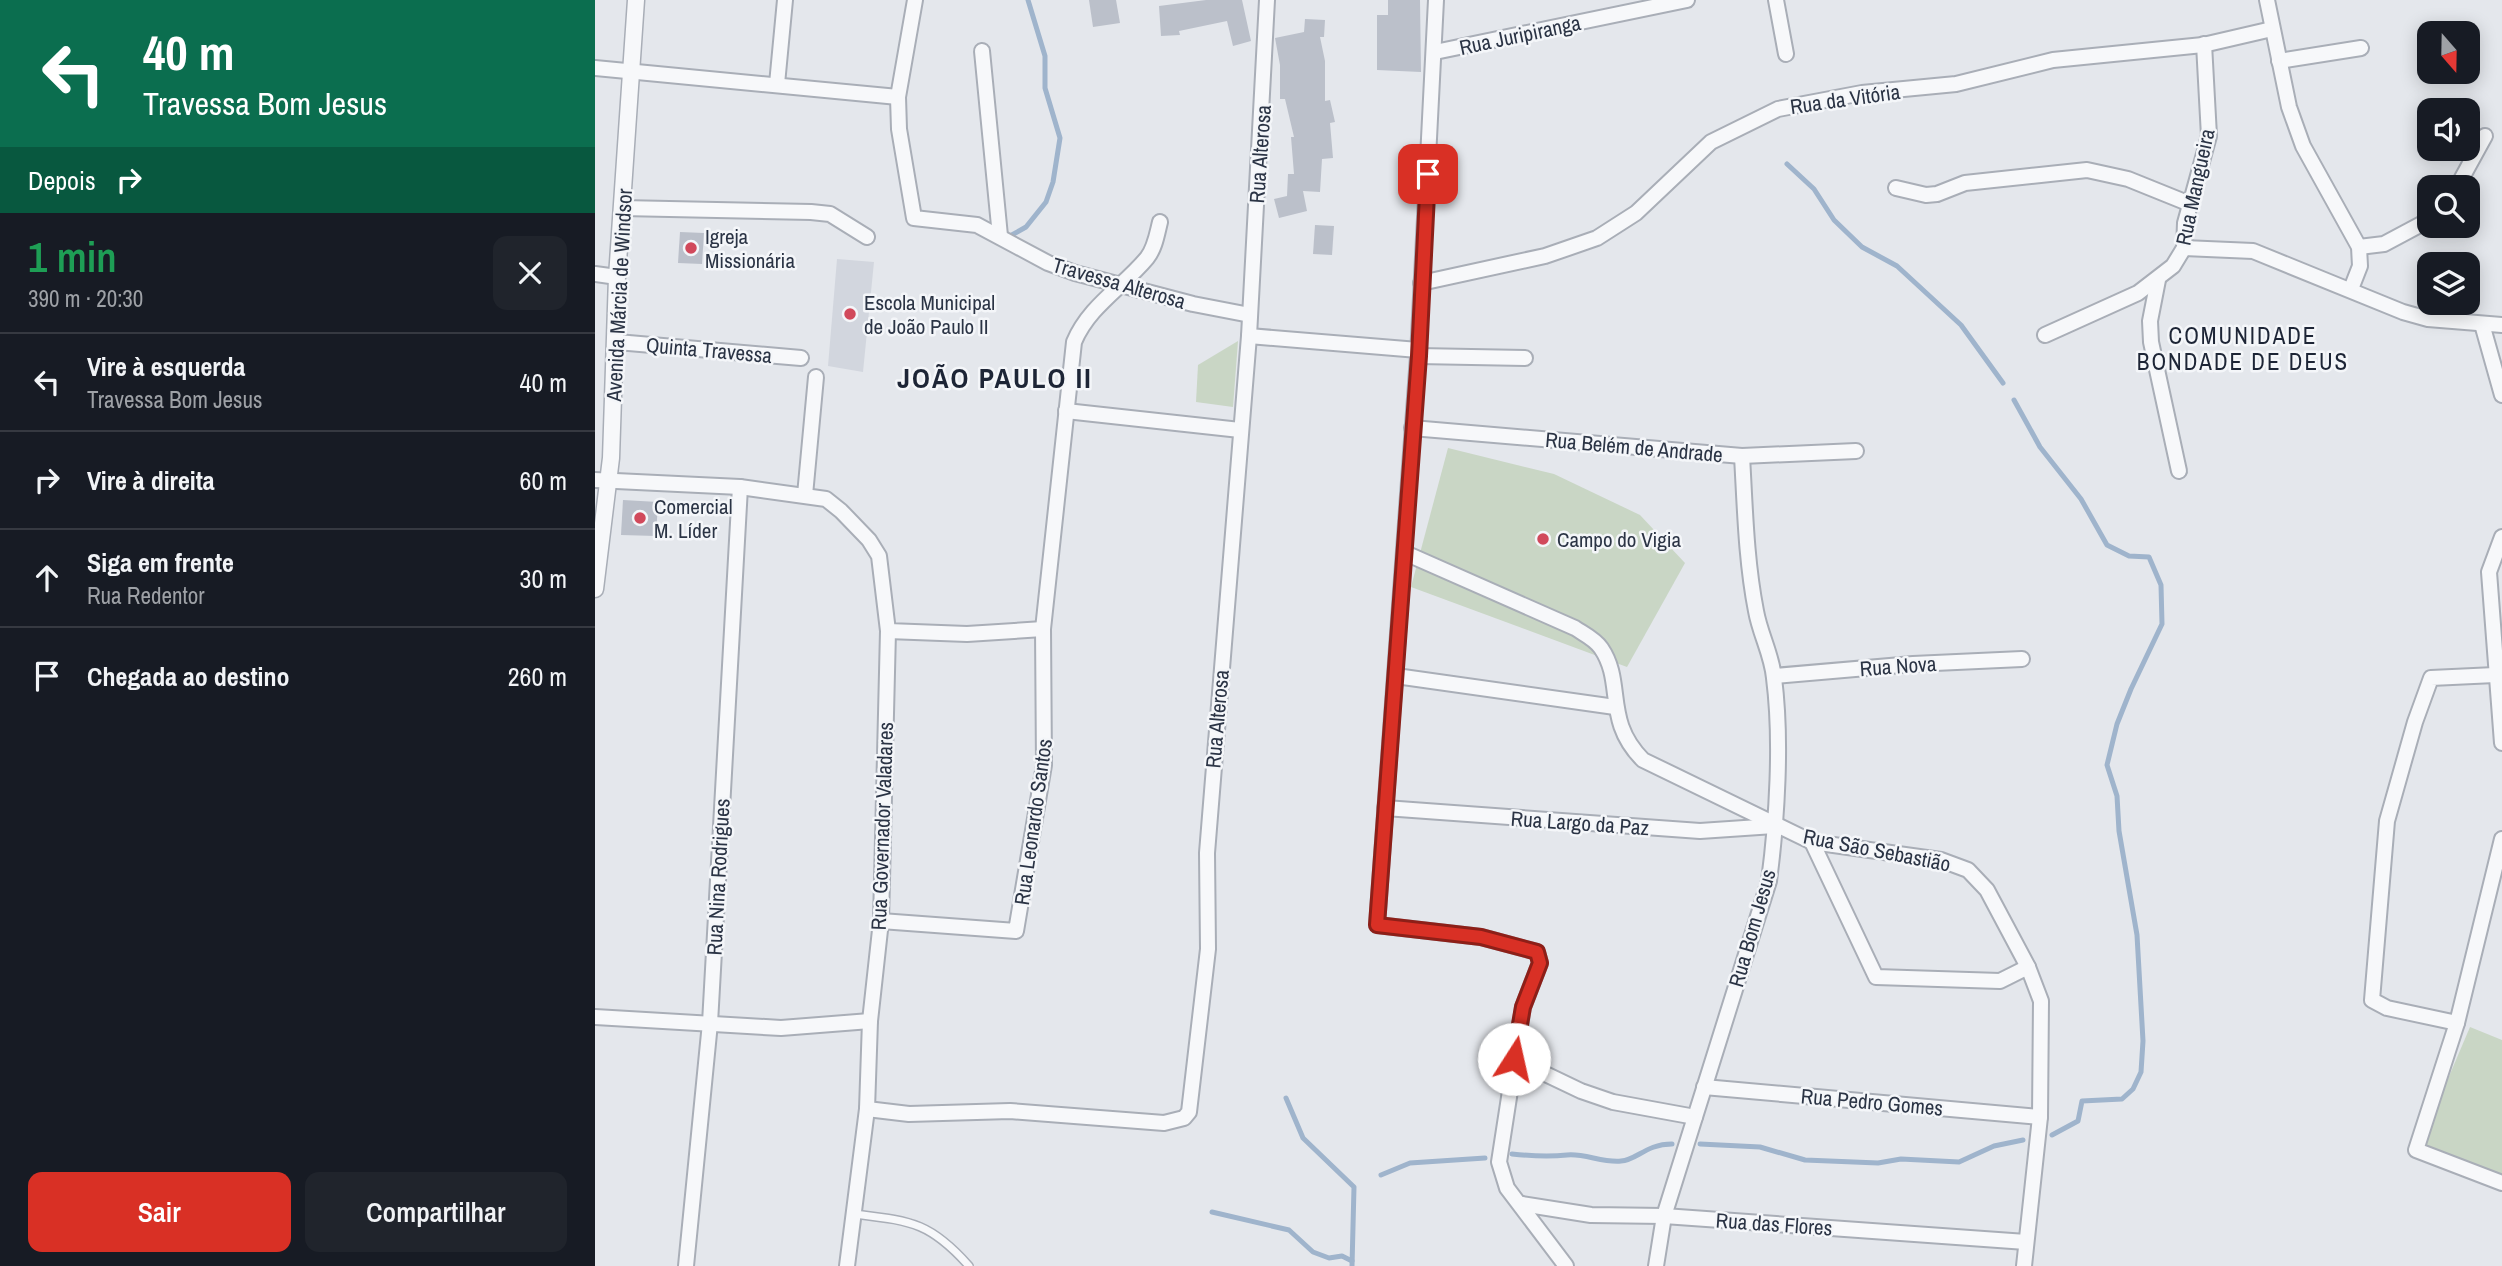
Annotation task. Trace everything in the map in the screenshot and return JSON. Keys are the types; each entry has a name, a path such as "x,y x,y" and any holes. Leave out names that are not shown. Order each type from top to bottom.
{"street":[{"name":"Avenida Márcia de Windsor","path":"595,589 602,481 617,342 617,277 636,0"},
{"path":"777,84 785,0"},
{"path":"595,68 898,97 915,0"},
{"name":"Rua Alterosa","path":"867,1109 909,1114 1010,1111 1164,1123 1184,1118 1189,1112 1208,949 1207,853 1249,335 1267,0"},
{"path":"1436,0 1418,353 1377,925 1481,937 1537,952 1540,963 1523,1007 1499,1162 1507,1188 1522,1204 1566,1266"},
{"name":"Rua Juripiranga","path":"1435,52 1687,0"},
{"path":"1776,0 1786,54"},
{"path":"2267,0 2288,107 2303,146 2359,247 2360,266 2351,289"},
{"name":"Rua da Vitória","path":"1421,283 1545,256 1597,238 1636,214 1711,142 1778,109 1862,93 1956,84 2053,60 2204,44 2272,29"},
{"name":"Rua Mangueira","path":"2045,335 2138,293 2173,266 2184,248 2190,204 2209,136 2204,44"},
{"path":"2279,61 2361,48"},
{"path":"982,51 1000,236"},
{"name":"Travessa Alterosa","path":"898,97 899,129 913,218 957,221 1000,236 1048,263 1117,286 1250,315"},
{"path":"2464,175 2485,136"},
{"path":"1896,188 1926,195 1948,191 1965,183 2087,170 2128,179 2190,204"},
{"path":"622,208 830,214 867,237"},
{"name":"Rua Leonardo Santos","path":"881,921 1016,932 1044,765 1043,629 1072,357 1081,327 1117,286 1147,258 1160,222"},
{"path":"2359,247 2384,244 2417,226"},
{"path":"2184,248 2253,251 2351,289 2381,305 2416,316 2502,325"},
{"path":"595,274 617,277"},
{"path":"2158,280 2150,321 2151,342 2179,471"},
{"path":"2482,324 2502,395"},
{"path":"1249,335 1418,353 1525,358"},
{"name":"Quinta Travessa","path":"617,342 801,358"},
{"path":"805,495 816,377"},
{"path":"1066,411 1240,430"},
{"name":"Rua Belém de Andrade","path":"1412,428 1742,456 1856,451"},
{"name":"Rua Bom Jesus","path":"1655,1266 1664,1216 1769,881 1775,826 1774,676 1756,614 1750,576 1742,456"},
{"name":"Rua Governador Valadares","path":"602,481 740,487 826,499 842,511 869,540 879,556 888,631 881,921 870,1021 867,1109"},
{"name":"Rua Nina Rodrigues","path":"686,1266 710,1023 740,487"},
{"path":"2502,537 2489,572 2502,743"},
{"name":"Rua São Sebastião","path":"1405,553 1575,628 1592,639 1608,662 1615,707 1624,736 1643,760 1812,842 1941,860 1968,870 1987,890 2028,967 2041,1001 2040,1117 2024,1266"},
{"path":"888,631 967,634 1043,629"},
{"name":"Rua Nova","path":"1774,676 1913,664 2022,659"},
{"path":"2457,1023 2386,1008 2372,1000 2384,840 2397,782 2431,678 2495,675"},
{"path":"1396,676 1615,707"},
{"name":"Rua Largo da Paz","path":"1385,808 1690,831 1727,831 1775,826"},
{"path":"2502,839 2457,1023 2416,1150 2502,1183"},
{"path":"1812,842 1876,977 2000,981 2028,967"},
{"path":"595,1017 789,1028 870,1021"},
{"path":"1514,1059 1613,1102 1695,1117"},
{"name":"Rua Pedro Gomes","path":"1704,1087 2040,1117"},
{"path":"847,1266 867,1109"},
{"name":"Rua das Flores","path":"1522,1204 1591,1214 1664,1216 2026,1242"}],"lane":[{"path":"855,1214 921,1225 949,1244 969,1266"}],"shaded area":[{"name":"Escola Municipal de João Paulo II","path":"837,259 874,262 863,372 828,366"}],"green space":[{"path":"1238,341 1233,407 1196,402 1198,365"},
{"name":"Campo do Vigia","path":"1448,448 1554,474 1640,515 1685,563 1627,667 1411,587"},
{"path":"2470,1027 2502,1040 2502,1178 2419,1147"}],"building":[{"path":"1089,0 1116,0 1120,23 1093,27"},
{"path":"1206,0 1242,0 1251,41 1233,46 1227,21 1179,31 1180,35 1161,36 1159,6"},
{"path":"1388,0 1420,0 1421,72 1377,70 1377,15 1388,15"},
{"path":"1305,19 1325,20 1324,37 1320,37 1325,61 1325,101 1330,100 1335,122 1330,123 1333,158 1322,159 1320,192 1303,191 1307,211 1279,218 1274,199 1287,196 1288,174 1294,174 1291,137 1294,137 1285,99 1280,99 1280,65 1275,38 1304,32"},
{"path":"1315,225 1334,226 1332,255 1313,254"},
{"name":"Igreja Missionária","path":"680,232 704,233 702,264 678,263"},
{"name":"Comercial M. Líder","path":"623,500 658,502 656,536 621,535"}],"waterway":[{"path":"1010,236 1026,227 1046,202 1053,182 1060,138 1045,88 1045,56 1028,0"},
{"path":"1787,164 1814,189 1834,220 1862,247 1897,266 1961,325 2003,383"},
{"path":"2014,400 2040,447 2081,499 2107,545 2129,556 2149,557 2161,585 2162,624 2117,724 2107,765 2117,796 2119,831 2137,935 2143,1041 2141,1072 2133,1089 2122,1099 2082,1101 2078,1121 2052,1135"},
{"path":"1286,1098 1303,1138 1354,1187 1352,1266"},
{"path":"1700,1144 1760,1147 1805,1160 1878,1163 1901,1159 1959,1162 1994,1146 2023,1140"},
{"path":"1512,1154 1580,1155 1621,1161 1649,1149 1672,1144"},
{"path":"1381,1175 1410,1163 1485,1158"},
{"path":"1212,1212 1289,1230 1313,1252 1329,1258 1342,1256 1352,1261"}],"place":[{"name":"Igreja Missionária","path":"691,248"},
{"name":"Escola Municipal de João Paulo II","path":"850,314"},
{"name":"Comercial M. Líder","path":"640,518"},
{"name":"Campo do Vigia","path":"1543,539"}],"district":[{"name":"COMUNIDADE BONDADE DE DEUS","path":"2243,348"},
{"name":"JOÃO PAULO II","path":"995,378"}],"route":[{"path":"1428,174 1419,356 1377,925 1481,937 1534,949 1540,963 1523,1007 1514,1059"}]}
